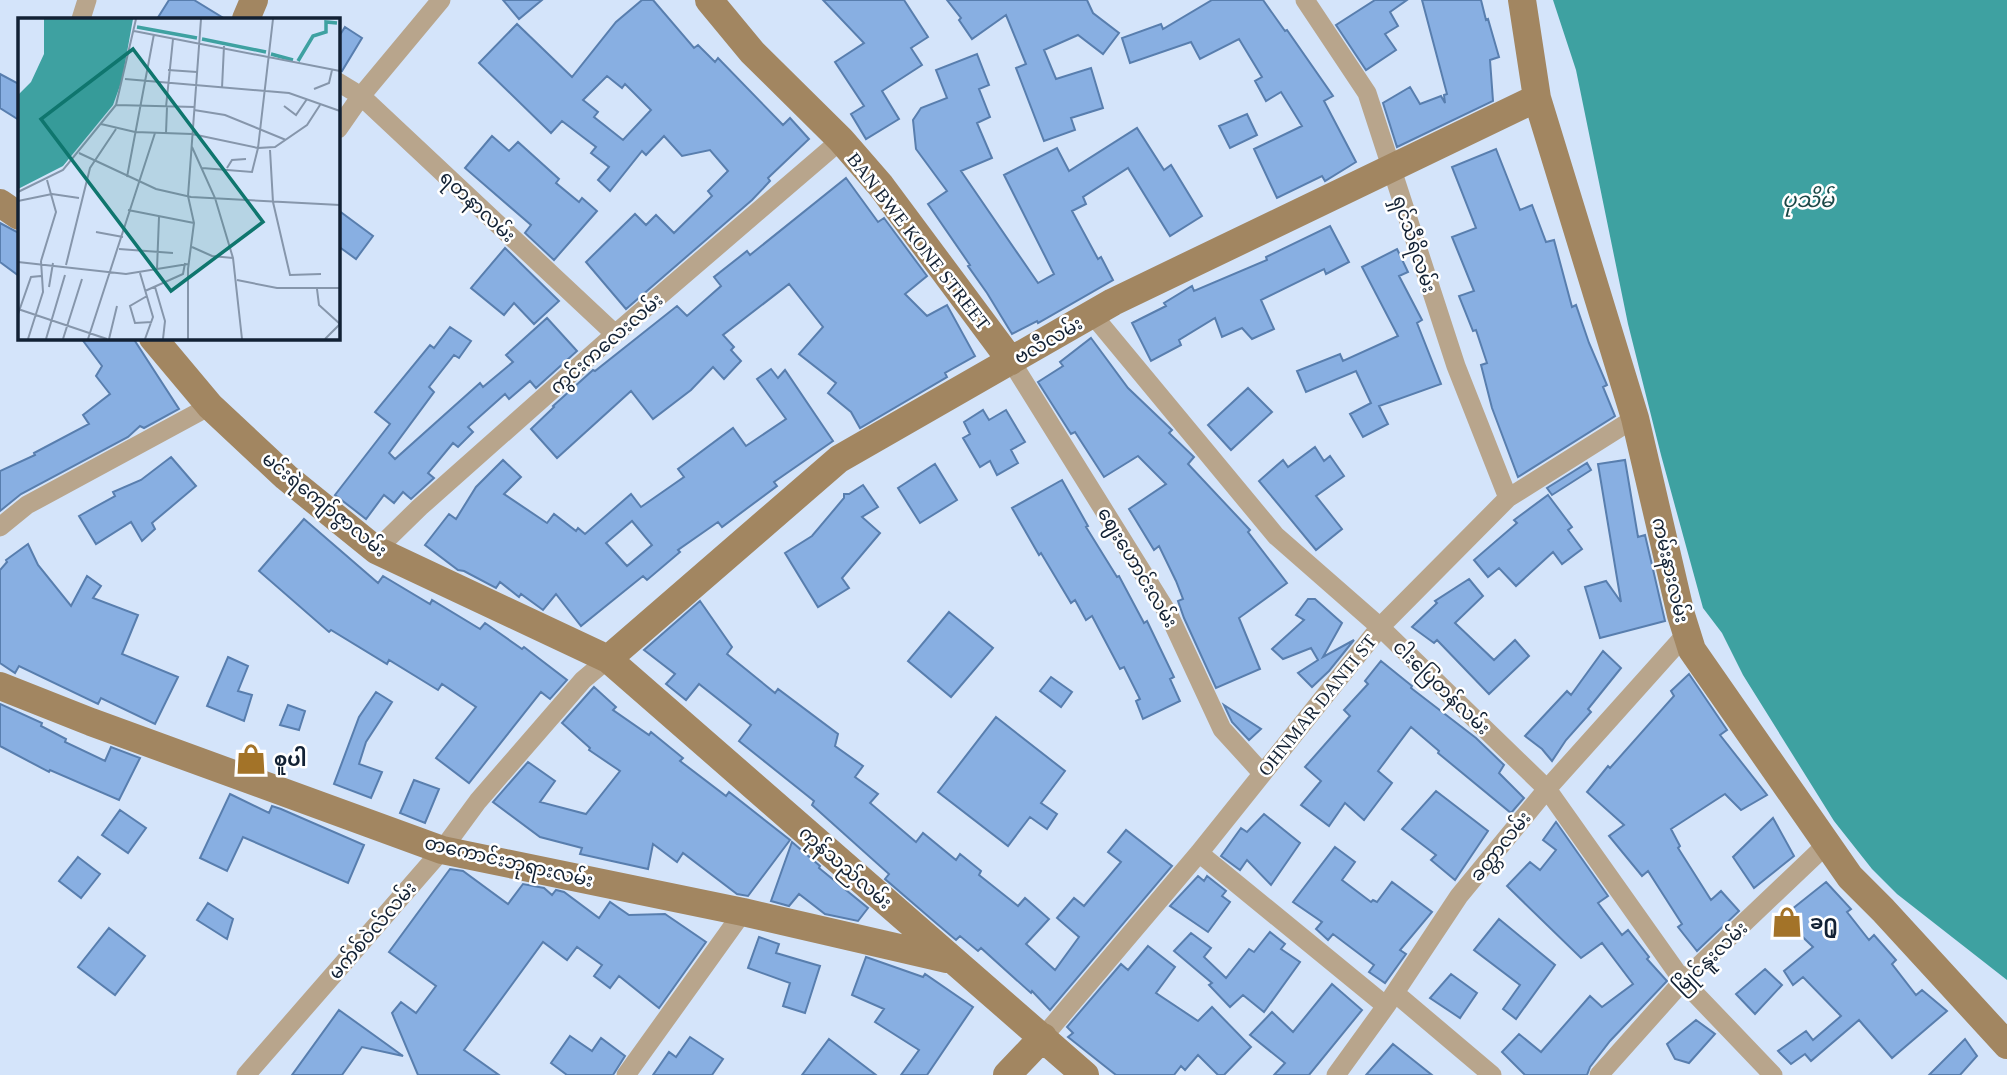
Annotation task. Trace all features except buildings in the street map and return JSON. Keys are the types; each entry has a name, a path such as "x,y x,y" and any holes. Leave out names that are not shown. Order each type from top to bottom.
{"street":[{"path":"81,18 87,0"},
{"path":"246,18 254,0"},
{"path":"340,126 361,96 441,0"},
{"name":"BAN BWE KONE STREET","path":"709,0 752,52 841,140 881,186 1011,361"},
{"name":"ရှင်သီရိလမ်း","path":"1305,0 1367,93 1456,366 1508,498"},
{"name":"ကမ်းနားလမ်း","path":"1522,0 1537,98 1635,418 1692,650 1850,877 2007,1045"},
{"name":"ရတနာလမ်း","path":"340,83 361,96 615,334"},
{"name":"ဗလီလမ်း","path":"608,659 839,460 1092,314 1537,98"},
{"name":"ကွင်းကလေးလမ်း","path":"376,550 420,507 615,334 841,140"},
{"path":"0,203 18,215"},
{"name":"ငါးပြေတန်လမ်း","path":"1092,314 1276,536 1380,627 1547,789 1683,981 1773,1075"},
{"name":"မင်းရဲကျော်ဇွာလမ်း","path":"155,340 210,406 286,477 376,550 608,659"},
{"name":"ဈေးဟောင်းလမ်း","path":"1011,361 1169,614 1222,729 1262,774"},
{"path":"0,527 27,505 210,406"},
{"name":"OHNMAR DANTI ST","path":"1042,1037 1199,853 1380,627 1508,498 1635,418"},
{"name":"ခတ္တာလမ်း","path":"1336,1075 1391,1000 1459,896 1547,789 1686,634"},
{"name":"မက်စ်ဝဲလ်လမ်း","path":"246,1075 442,850 478,801 583,680 608,659"},
{"name":"ကုန်သည်လမ်း","path":"608,659 1085,1075"},
{"name":"တကောင်းဘုရားလမ်း","path":"0,686 90,722 442,850 743,912 952,961"},
{"name":"မြိုင်နူးလမ်း","path":"1599,1075 1683,981 1827,844"},
{"path":"1199,853 1492,1075"},
{"path":"626,1075 743,912"},
{"path":"1007,1075 1042,1037"}],"water":[{"name":"ပုသိမ်","path":"1553,0 2007,0 2007,980 1897,894 1872,869 1834,821 1743,675 1722,633 1703,608 1628,324 1576,70"}],"place":[{"name":"စူပါ","path":"251,759"},
{"name":"ခ႐ု","path":"1787,922"}]}
